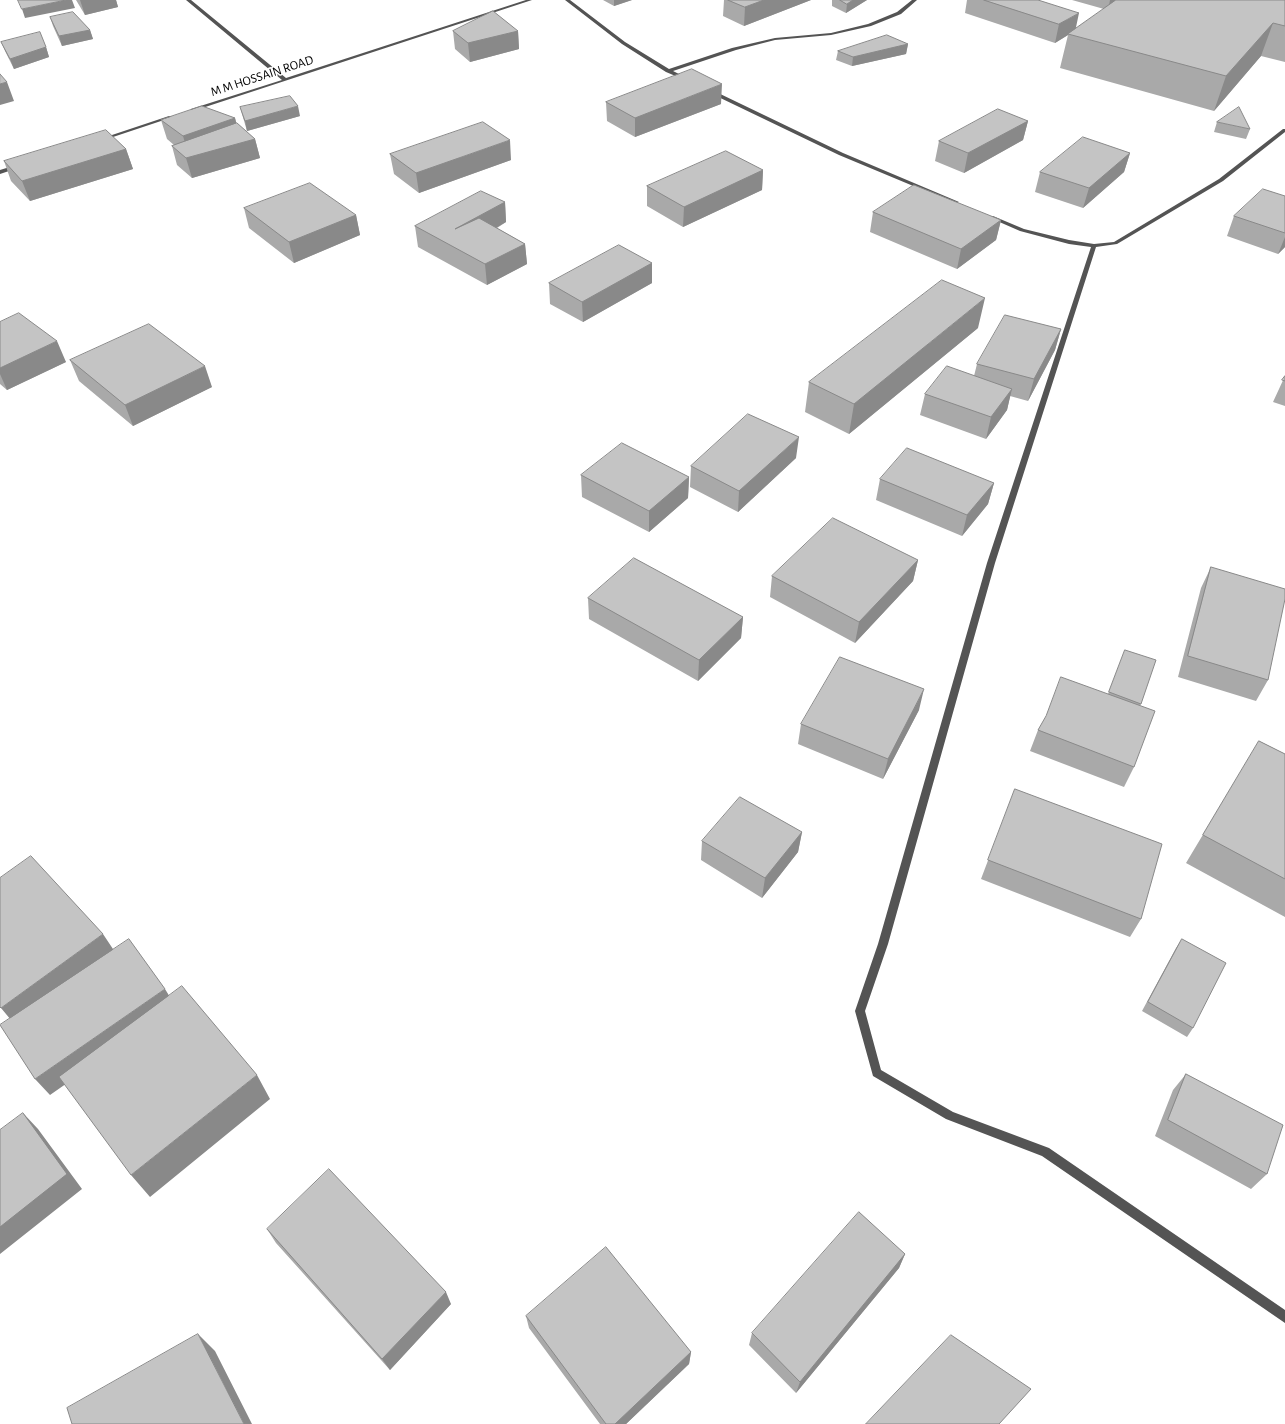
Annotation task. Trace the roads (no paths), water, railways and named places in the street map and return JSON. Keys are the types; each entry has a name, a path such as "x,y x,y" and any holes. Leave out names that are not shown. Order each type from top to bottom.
{"street":[{"path":"188,0 285,80"},
{"name":"M M HOSSAIN ROAD","path":"188,112 530,0"},
{"path":"567,0 594,22 632,49 668,71 690,81"},
{"path":"668,71 734,49 775,39 831,34 869,25 899,13 915,0"},
{"path":"704,88 841,154 964,205"},
{"path":"98,140 180,114"},
{"path":"986,214 1022,230 1094,246 1115,242 1221,180 1285,130"},
{"path":"0,172 22,165"},
{"path":"1094,246 991,563 883,944 860,1011 877,1073 950,1116 1045,1152 1285,1317"}]}
